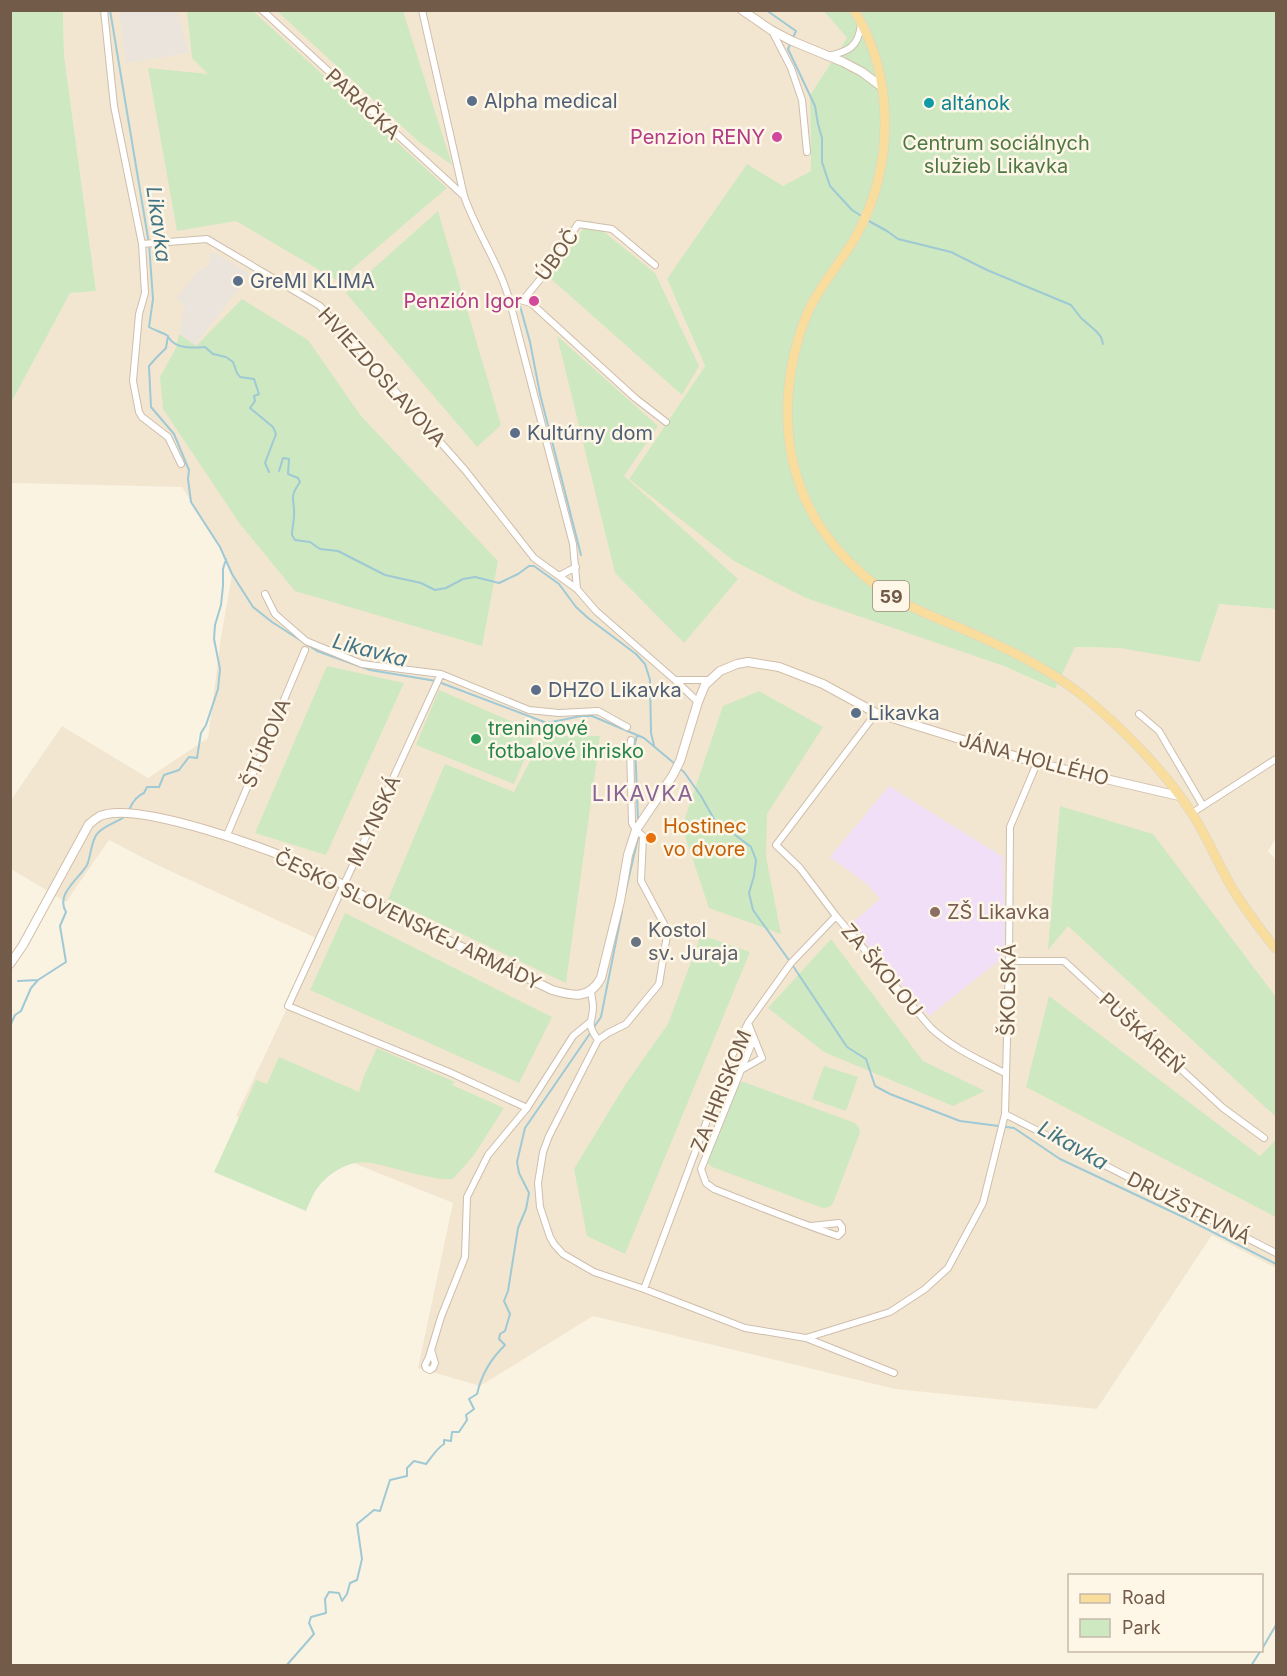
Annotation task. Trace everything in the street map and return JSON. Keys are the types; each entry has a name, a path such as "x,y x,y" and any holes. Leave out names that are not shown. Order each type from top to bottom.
{"main road":[{"name":"59","path":"854,10 862,23 875,58 882,87 885,129 882,165 874,196 855,238 807,315 790,379 788,414 790,445 798,481 813,515 845,557 866,578 887,593 928,615 1028,660 1080,694 1106,716 1139,748 1192,813 1243,905 1276,949"}],"street":[{"path":"104,10 114,106 142,244 145,293 139,314 133,381 139,412 142,417 168,437 181,464"},
{"name":"PARAČKA","path":"262,10 464,196"},
{"path":"422,10 464,196 470,213 498,268 510,303 573,544 577,589"},
{"path":"742,10 771,30 862,72 882,87"},
{"path":"829,56 844,52 854,45 860,36 862,23"},
{"path":"771,30 791,68 802,100 807,152"},
{"name":"ÚBOČ","path":"523,300 547,271 578,224 612,228 655,265"},
{"name":"HVIEZDOSLAVOVA","path":"142,244 207,239 321,306 465,470 534,558 577,589 596,611 675,680"},
{"path":"510,303 523,300 531,303 634,398 666,422"},
{"path":"559,576 576,567"},
{"path":"265,594 275,614 306,641 362,664 440,676 529,710 559,713 598,711 627,727"},
{"name":"ŠTÚROVA","path":"226,835 305,650"},
{"name":"JÁNA HOLLÉHO","path":"709,680 720,671 737,664 748,662 779,667 823,684 876,713 1037,763 1179,796"},
{"name":"MLYNSKÁ","path":"440,676 288,1006 449,1072 527,1108"},
{"path":"675,680 709,680"},
{"path":"675,680 698,702"},
{"path":"598,1040 591,1030 593,1008 591,991 601,978 620,901 628,855 636,830 680,761 698,702 709,680"},
{"name":"ZA ŠKOLOU","path":"876,713 776,845 800,868 836,916 938,1034 955,1047 1005,1073"},
{"path":"1139,714 1159,731 1203,806"},
{"path":"632,740 630,748 632,823 642,836 641,880 664,924 667,935 659,984 626,1024 608,1032 598,1040 543,1152 538,1183 540,1207 554,1244 563,1254 594,1272 745,1328 806,1338 894,1373"},
{"path":"1192,813 1276,759"},
{"name":"ŠKOLSKÁ","path":"806,1338 890,1312 925,1289 948,1268 983,1203 1005,1114 1010,826 1037,763"},
{"name":"ČESKO SLOVENSKEJ ARMÁDY","path":"10,964 23,945 89,825 100,816 140,815 226,835 311,868 419,926 552,990 578,995 591,991"},
{"name":"ZA IHRISKOM","path":"644,1289 728,1064 748,1023 791,963 836,916"},
{"name":"PUŠKÁREŇ","path":"1009,961 1064,961 1223,1108 1263,1138"},
{"path":"431,1350 441,1317 465,1257 467,1197 488,1155 527,1108 573,1036 590,1022"},
{"path":"740,1071 762,1058 748,1023"},
{"path":"754,1038 701,1169 706,1183 714,1189 811,1226"},
{"name":"DRUŽSTEVNÁ","path":"1005,1114 1276,1253"}],"shaded area":[{"path":"63,11 824,11 847,38 810,95 811,171 783,187 667,279 705,366 629,479 1054,689 1074,647 1120,648 1219,604 1276,609 1276,839 1268,851 1276,860 1276,1268 1212,1235 1097,1409 895,1389 593,1316 480,1386 418,1368 453,1203 236,1116 318,939 155,864 109,840 66,902 11,869 11,800 62,726 148,778 208,738 232,574 220,547 182,487 11,483 11,403 70,292 96,291 64,55"},
{"path":"119,11 177,11 189,53 126,63"},
{"path":"210,253 216,254 250,274 195,345 179,333 185,307 177,298 198,271 209,265"},
{"name":"ZŠ Likavka","path":"889,786 1003,857 1005,940 1001,959 929,1016 850,925 880,899 867,884 830,857"}],"green space":[{"path":"11,10 63,11 64,55 96,291 70,293 11,403"},
{"path":"187,11 253,11 447,188 338,281 236,221 177,231 148,68 208,74 192,58"},
{"path":"277,11 403,11 452,165 419,142"},
{"name":"Centrum sociálnych služieb Likavka","path":"824,11 1276,11 1276,609 1219,604 1200,662 1120,648 1075,647 1055,689 1004,666 806,598 734,561 629,479 705,366 667,279 747,164 783,186 811,171 810,95 847,38"},
{"path":"438,211 501,425 477,447 346,293"},
{"path":"589,220 655,273 699,366 682,395 550,278"},
{"path":"242,299 308,340 361,416 498,561 482,646 295,591 240,524 163,409 160,377 176,348 179,334 196,346"},
{"path":"557,336 658,426 624,476 738,579 684,643 615,573"},
{"path":"327,666 404,683 326,855 255,833"},
{"name":"treningové fotbalové ihrisko","path":"439,690 536,732 514,784 416,745"},
{"path":"759,691 823,727 767,814 766,857 781,934 709,908 682,827 723,706"},
{"path":"543,736 600,736 566,983 388,899 445,764 514,792"},
{"path":"1060,806 1153,834 1276,997 1276,1117 1068,926 1048,950"},
{"path":"345,913 552,1017 519,1083 310,990"},
{"path":"701,935 750,952 625,1254 587,1236 574,1169 625,1085 668,1024"},
{"path":"831,939 923,1061 985,1091 953,1106 824,1052 768,1008"},
{"path":"1049,996 1260,1156 1276,1140 1276,1217 1026,1087"},
{"path":"377,1048 455,1082 452,1085 504,1108 474,1155 453,1179 412,1173 371,1163 355,1163 327,1178 316,1190 306,1211 214,1172 256,1080 267,1084 279,1057 359,1092"},
{"path":"824,1066 858,1077 846,1111 812,1099"},
{"path":"744,1082 855,1123 859,1128 860,1133 833,1203 829,1207 823,1208 712,1167 708,1163 707,1157 738,1083"}],"waterway":[{"name":"Likavka","path":"110,10 149,244 153,299 149,327 168,336 166,348 149,366 151,407 174,434 189,470 191,502 220,547 232,574 253,607 317,651 370,670 436,681 547,723 592,716 644,738 675,764"},
{"path":"766,10 796,31 788,49 815,106 822,138 822,162 830,186 852,210 863,217"},
{"path":"867,220 898,239 951,252 987,270 1071,305 1101,337 1103,344"},
{"path":"520,306 581,555"},
{"path":"169,338 180,346 205,347 213,354 226,357 233,362 240,377 254,379 259,394 254,396 255,401 250,408 273,427 276,434 265,463 269,472"},
{"path":"279,471 283,458 289,459 288,474 298,478 300,482 293,495 292,535 295,540 310,542 320,549 338,551 385,575 421,583 435,590 446,588 463,579 475,577 499,583 529,566 534,566 559,584 576,607 636,654 645,664 650,680 651,733 654,745"},
{"path":"129,810 147,787 159,787 164,775 179,770 189,757 197,758 201,733 218,689 220,669 214,639 215,625 221,605 223,569 226,559"},
{"path":"637,736 635,743 638,820"},
{"name":"Likavka","path":"679,768 701,796 714,819 751,847 756,860 749,893 753,910 847,1047 866,1059 875,1086 960,1121 1014,1128 1060,1159 1276,1264"},
{"path":"10,1026 15,1015 21,1011 31,988 38,980 66,962 60,926 66,912 63,905 66,893 87,865 97,834 103,828 124,817"},
{"path":"625,894 638,838"},
{"path":"594,1027 601,1017 622,911"},
{"path":"18,981 38,980"},
{"path":"286,1666 314,1634 309,1623 311,1617 326,1613 325,1599 329,1592 339,1593 342,1601 350,1583 357,1580 362,1559 357,1524 374,1510 380,1511 390,1480 407,1476 407,1468 414,1461 426,1464 444,1444 444,1440 451,1441 452,1432 459,1432 467,1420 466,1415 474,1409 469,1399 477,1394 488,1367 505,1345 499,1339 500,1334 505,1331 510,1314 504,1301 508,1291 518,1228 526,1209 529,1193 519,1173 517,1162 525,1128 591,1032"},
{"path":"1263,1647 1276,1625"},
{"path":"1251,1666 1260,1652"}],"place":[{"name":"Alpha medical","path":"472,101"},
{"name":"altánok","path":"929,103"},
{"name":"Penzion RENY","path":"777,137"},
{"name":"GreMI KLIMA","path":"238,281"},
{"name":"Penzión Igor","path":"534,301"},
{"name":"Kultúrny dom","path":"515,433"},
{"name":"DHZO Likavka","path":"536,690"},
{"name":"Likavka","path":"856,713"},
{"name":"treningové fotbalové ihrisko","path":"476,739"},
{"name":"Hostinec vo dvore","path":"651,838"},
{"name":"ZŠ Likavka","path":"935,912"},
{"name":"Kostol sv. Juraja","path":"636,942"}],"district":[{"name":"LIKAVKA","path":"643,793"}]}
